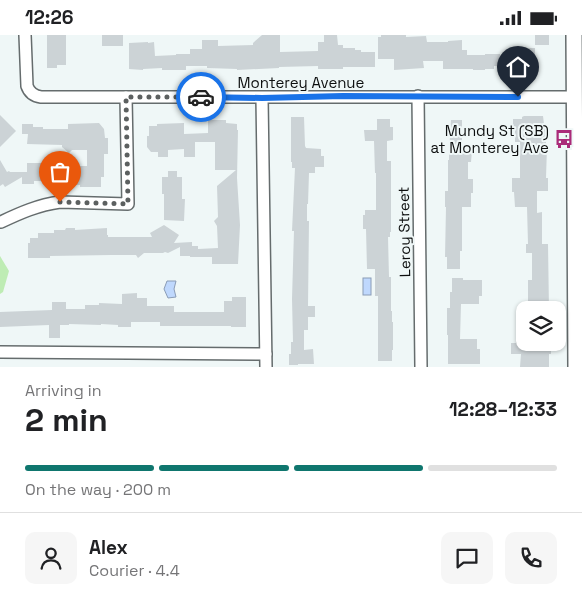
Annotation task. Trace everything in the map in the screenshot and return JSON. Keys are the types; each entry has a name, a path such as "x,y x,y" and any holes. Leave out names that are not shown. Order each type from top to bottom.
{"street":[{"name":"Monterey Avenue","path":"25,35 26,82 28,89 37,96 45,97 574,97"},
{"path":"574,35 579,316 576,367"},
{"path":"1,222 30,209 50,203 128,204 126,97"},
{"name":"Leroy Street","path":"418,97 421,367"},
{"path":"262,98 266,367"},
{"path":"0,352 266,354"}],"green space":[{"path":"0,256 9,271 3,292 0,294"}],"water":[{"path":"363,278 371,278 371,295 363,295"},
{"path":"167,281 176,281 174,289 176,297 168,298 164,289"}],"building":[{"path":"47,35 66,35 66,65 57,65 57,68 47,68"},
{"path":"102,35 123,35 123,46 102,46"},
{"path":"262,35 280,35 280,52 318,51 318,42 324,42 324,35 337,35 338,45 343,45 343,48 355,48 355,50 361,50 361,52 375,52 375,67 318,69 318,66 237,70 207,68 207,66 186,66 186,70 162,70 162,68 129,69 129,43 154,42 155,56 176,55 190,54 190,49 202,49 202,40 218,40 218,46 253,45"},
{"path":"381,35 426,36 427,42 462,40 462,50 467,50 467,55 500,54 500,66 494,66 494,69 485,70 443,69 443,61 423,61 424,68 394,70 394,59 378,59 378,37 381,37"},
{"path":"535,35 549,35 549,45 535,45"},
{"path":"518,48 535,48 535,69 533,69 533,74 519,74"},
{"path":"0,115 16,131 0,147"},
{"path":"543,116 544,124 546,124 546,178 548,178 548,191 537,191 537,213 542,212 542,244 548,244 549,301 528,301 528,280 532,280 532,253 526,253 526,244 528,244 527,207 515,207 514,192 512,192 512,178 520,178 520,142 515,142 513,119 522,119 522,117"},
{"path":"291,117 304,117 306,148 321,149 321,156 324,156 324,167 315,167 315,173 309,173 307,204 307,221 309,221 308,306 315,306 315,317 308,317 308,330 304,330 304,350 313,349 314,364 298,365 289,365 291,342 293,342 294,231 292,231 295,168 292,168 291,162"},
{"path":"377,119 390,119 390,127 393,127 393,140 387,141 387,161 391,161 391,232 390,237 388,237 393,322 392,361 378,361 378,296 375,296 375,269 367,269 366,229 363,229 365,210 376,210 374,141 365,141 364,130 377,130"},
{"path":"208,120 226,120 226,123 237,124 237,178 240,225 238,264 212,264 212,257 180,256 180,247 168,253 144,253 138,258 136,255 111,255 28,258 30,238 38,238 38,233 54,233 54,230 65,230 66,228 75,228 75,230 107,228 108,237 152,237 150,233 164,225 179,235 174,243 192,242 192,246 198,246 198,249 218,248 217,226 214,221 218,217 217,186 236,170 215,170 215,142 195,142 195,157 184,157 184,149 168,150 168,157 158,157 158,152 151,152 147,147 149,126 184,123 184,134 208,133"},
{"path":"451,120 462,120 462,147 465,147 465,151 472,151 471,162 468,162 468,179 473,179 473,193 471,193 471,207 462,207 460,269 447,269 447,257 445,257 445,191 448,191"},
{"path":"99,123 104,129 105,138 108,138 108,154 104,154 104,177 101,177 101,187 73,185 73,173 76,173 76,166 87,166 87,150 72,150 69,153 62,145 27,144 28,134 22,134 22,124 33,124 33,127 43,127 43,129 68,129 68,124"},
{"path":"0,160 7,172 27,172 27,163 50,163 50,179 34,181 34,184 22,184 22,177 5,187 3,184 0,186"},
{"path":"168,171 177,171 177,177 182,177 182,199 185,199 184,221 164,220 162,177 168,177"},
{"path":"452,278 482,280 482,296 479,296 479,304 461,304 460,339 477,339 477,349 480,349 480,364 448,364 447,308 450,308"},
{"path":"137,293 137,298 147,298 147,306 174,306 174,312 224,312 224,301 232,301 232,297 246,297 246,327 160,326 160,322 131,322 131,327 101,324 69,324 60,325 60,338 49,338 49,325 0,327 0,312 52,310 52,302 66,302 66,309 85,309 85,305 99,305 99,303 122,304 122,294"},
{"path":"511,343 516,343 516,351 551,351 551,354 549,354 549,367 520,367 521,354 511,354"}],"way so far":[{"path":"60,202 128,204 126,97 201,97"}],"place":[{"name":"Mundy St (SB) at Monterey Ave","path":"564,139"}],"route":[{"path":"201,97 518,97"}]}
